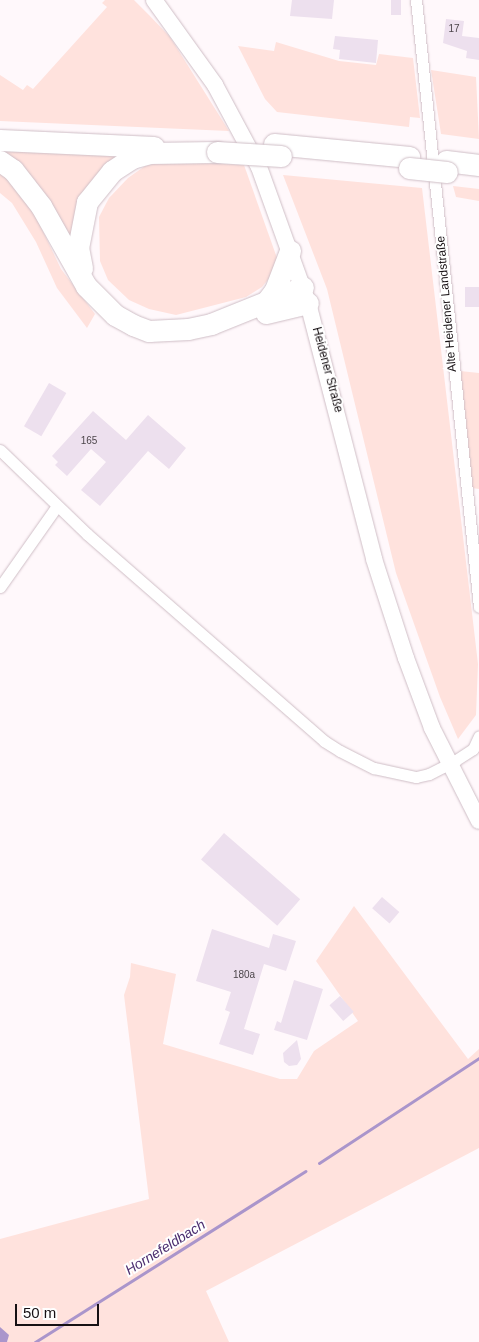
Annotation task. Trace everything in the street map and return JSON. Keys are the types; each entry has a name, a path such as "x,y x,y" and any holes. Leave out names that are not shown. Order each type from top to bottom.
{"highway":[{"path":"0,129 89,131 215,146"},
{"path":"0,140 57,140 215,146 446,166 479,165"},
{"path":"86,286 78,248 80,228 87,202 112,171 132,158 149,153 215,146"},
{"path":"0,161 13,170 41,206 86,286 115,316 149,331 188,329 236,314 266,302 306,295"},
{"path":"446,166 479,175"},
{"path":"266,302 275,290 290,251"},
{"path":"236,314 273,313 306,295"}],"main road":[{"name":"Heidener Straße","path":"154,0 194,52 233,116 259,167 306,295 374,559 417,690 448,764 479,821"}],"street":[{"name":"Alte Heidener Landstraße","path":"416,0 479,607"},
{"path":"0,450 57,506 324,741 357,760 392,774 416,776 448,764 476,750 479,736"},
{"path":"0,587 57,506"}],"shaded area":[{"path":"105,0 134,0 170,37 229,131 0,121 0,75 23,90 27,85 33,89 107,7 102,3"},
{"path":"276,42 339,61 376,65 379,54 413,58 420,118 410,117 409,127 277,112 265,99 238,46 274,51"},
{"path":"431,70 476,77 479,139 441,134"},
{"path":"0,145 124,151 73,249 0,152"},
{"path":"166,161 244,165 277,258 271,276 262,287 246,297 176,315 149,309 129,300 108,280 100,261 99,217 109,198 128,178 145,166"},
{"path":"0,171 29,202 61,269 95,314 87,328 57,288 36,242 12,203 0,193"},
{"path":"283,175 422,188 478,664 476,715 458,739 440,697 396,573 327,289"},
{"path":"453,186 479,189 479,201 456,197"},
{"path":"460,371 479,373 479,489 472,488"},
{"path":"354,906 468,1059 479,1049 479,1148 206,1291 229,1342 7,1342 8,1340 0,1327 0,1239 149,1199 124,995 130,977 131,963 176,974 163,1044 280,1079 297,1079 314,1051 358,1021 316,961"},
{"path":"0,1327 9,1335 7,1342 0,1342"}],"building":[{"path":"292,0 334,0 332,19 290,16"},
{"path":"391,0 401,0 401,15 391,15"},
{"path":"446,19 464,21 462,36 479,38 479,60 466,58 467,51 443,43"},
{"path":"335,36 378,40 376,63 339,59 340,50 333,49"},
{"path":"465,287 479,287 479,307 465,307"},
{"path":"49,383 66,393 41,436 24,426"},
{"path":"93,411 126,440 148,415 186,448 169,469 148,451 100,506 81,490 106,462 91,449 67,476 55,465 58,462 52,456"},
{"path":"224,833 300,899 277,926 201,859"},
{"path":"382,897 399,912 390,923 372,908"},
{"path":"212,929 269,948 273,934 296,941 286,971 264,964 244,1029 260,1034 253,1055 219,1044 230,1012 225,1010 231,992 196,981"},
{"path":"294,980 323,989 307,1040 274,1030 277,1021 281,1023"},
{"path":"340,996 354,1012 343,1021 329,1005"},
{"path":"297,1040 301,1059 297,1065 289,1066 284,1062 283,1053"}],"waterway":[{"name":"Hornefeldbach","path":"319,1163 479,1058"},
{"name":"Hornefeldbach","path":"35,1342 306,1171"}]}
